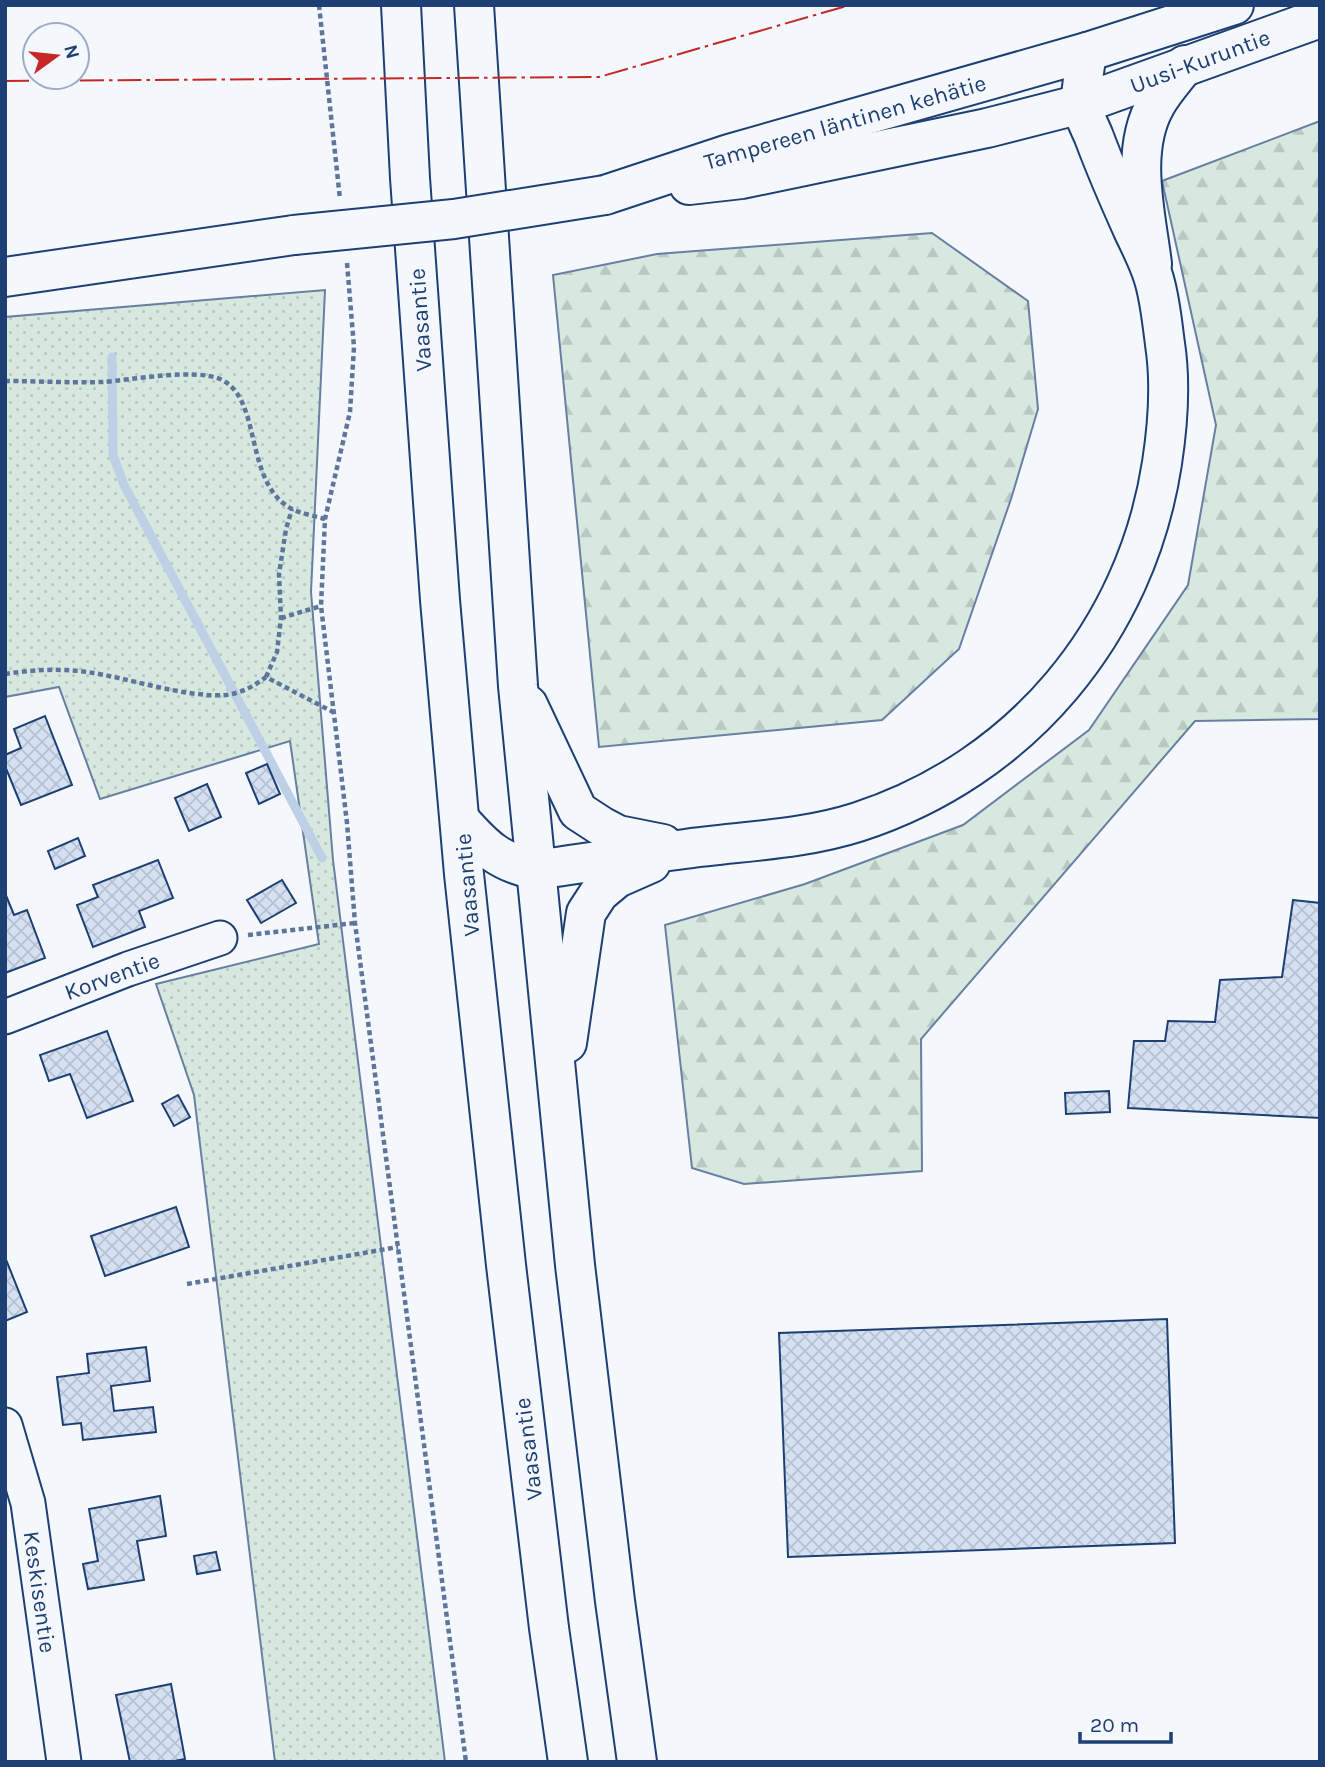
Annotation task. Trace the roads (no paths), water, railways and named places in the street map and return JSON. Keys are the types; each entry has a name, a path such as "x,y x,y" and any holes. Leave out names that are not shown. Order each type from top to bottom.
{"main road":[{"name":"Vaasantie","path":"401,5 410,178 440,600 464,874 506,1265 549,1628 568,1762"},
{"path":"474,5 518,686 558,1106 612,1574 638,1762"},
{"name":"Uusi-Kuruntie","path":"1087,52 1234,5"},
{"name":"Uusi-Kuruntie","path":"1081,104 1320,18"},
{"path":"1087,52 1081,104 1109,177 1154,276"},
{"name":"Tampereen läntinen kehätie","path":"605,195 729,154 1087,52"},
{"path":"461,821 483,846 497,857 515,866 536,870 804,836 857,823 908,804 951,782 996,750 1034,716 1069,676 1106,625 1130,580 1159,484 1168,394 1166,347 1142,177 1143,144 1155,105 1185,65"},
{"name":"Tampereen läntinen kehätie","path":"156,255 294,235 454,219 605,195 742,178 987,128 1081,104"},
{"path":"5,256 156,255"},
{"path":"5,277 156,255"},
{"path":"518,686 550,747 559,775 578,811 618,835 685,849"},
{"path":"558,1106 586,913 599,893 617,878 685,849"}],"street":[{"name":"Korventie","path":"5,1017 128,969 220,938"},
{"name":"Keskisentie","path":"5,1425 28,1503 64,1762"}],"waterway":[{"path":"112,357 113,455 124,485 322,858"}]}
